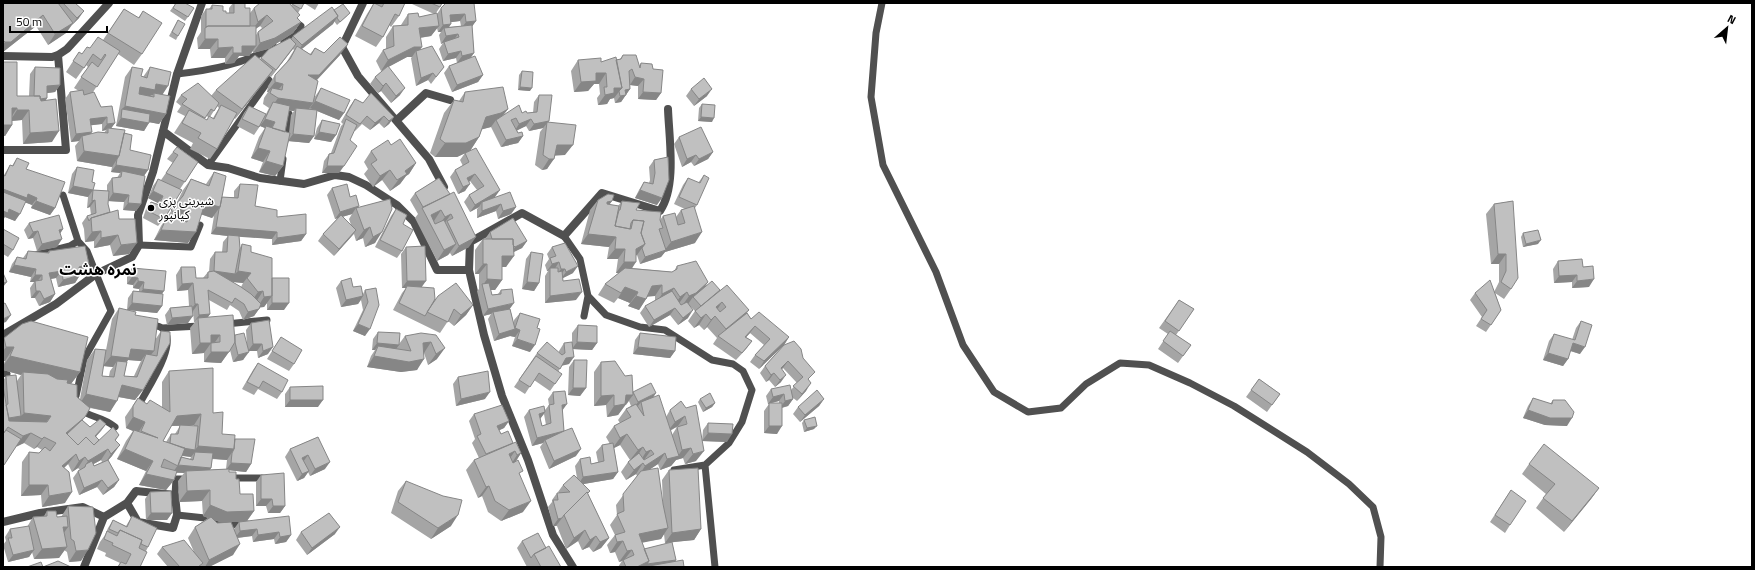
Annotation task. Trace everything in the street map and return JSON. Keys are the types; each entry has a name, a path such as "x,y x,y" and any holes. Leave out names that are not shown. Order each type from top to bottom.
{"street":[{"path":"3,56 52,57 58,55 67,49 109,3"},
{"path":"363,3 342,47 358,76 429,159 446,192"},
{"path":"3,335 56,304 83,286 96,274 132,257 140,245 138,215 153,172 177,74 200,4"},
{"path":"3,150 66,150 58,55"},
{"path":"397,120 426,94 450,100"},
{"path":"470,242 522,213 564,236 602,193 660,211 666,203 670,171 668,109"},
{"path":"163,130 208,165 228,168 260,178 304,184 335,175 355,180 397,205 414,222 437,270 469,270"},
{"path":"463,225 470,242 469,270 484,335 502,396 528,460 553,535 573,567"},
{"path":"84,567 104,517 127,503 136,490 175,495 176,515 173,528 138,522 127,503"},
{"path":"3,522 40,513 84,507 104,517"}],"lane":[{"path":"882,3 876,33 871,97 883,165 936,272 962,345 994,392 1028,412 1061,408 1086,384 1120,363 1149,364 1234,406 1307,452 1349,484 1373,507 1381,537 1380,567"},
{"path":"177,74 204,71 247,61 284,42 299,31 301,26 284,13"},
{"path":"208,165 269,80 247,61"},
{"path":"280,181 289,114"},
{"path":"63,195 78,241 87,251 114,312 84,359 75,403 85,413 107,420 115,427"},
{"path":"140,245 192,247 200,225"},
{"path":"564,236 580,259 588,296 584,316"},
{"path":"31,255 70,246 78,241"},
{"path":"588,296 606,315 640,327 665,330 712,360 733,364 743,371 752,390 742,422 729,443 705,465 669,471"},
{"path":"220,324 267,320"},
{"path":"143,321 162,328 207,326"},
{"path":"140,403 166,354 167,336 162,328"},
{"path":"705,465 715,567"},
{"path":"175,495 176,479 199,478"},
{"path":"222,478 262,478"},
{"path":"176,515 205,518 219,525 255,524"}],"building":[{"path":"3,3 58,3 73,23 55,34 43,15 11,42 5,42 3,40"},
{"path":"63,3 75,3 84,11 77,18"},
{"path":"176,3 185,3 194,8 188,17 173,8"},
{"path":"234,3 245,3 245,8 250,8 250,26 206,27 206,9 212,9 212,5 223,6 223,11 226,11 226,13 234,13"},
{"path":"260,3 289,3 300,15 297,18 301,22 275,38 260,43 258,32 273,21 267,15 258,22 254,8"},
{"path":"304,3 301,9 292,4"},
{"path":"374,3 382,7 384,3 405,3 399,16 395,14 383,37 362,26"},
{"path":"431,3 442,3 440,7"},
{"path":"446,3 474,3 476,21 466,22 465,14 450,15 451,24 443,25 441,8"},
{"path":"343,4 350,13 340,22 334,10"},
{"path":"332,7 338,16 302,45 293,36"},
{"path":"124,9 139,18 143,11 162,23 142,54 108,33"},
{"path":"418,13 419,17 437,13 439,26 419,28 422,47 414,47 388,60 383,50 394,46 393,26 408,25 408,14"},
{"path":"178,20 185,24 178,36 172,32"},
{"path":"472,25 474,53 462,56 461,51 448,54 444,42 459,37 458,34 446,36 444,28"},
{"path":"208,26 256,26 256,46 242,46 242,53 233,53 233,47 218,48 218,39 205,39 205,28"},
{"path":"98,37 120,51 97,87 81,77 92,62 98,67 106,55 105,54 101,60 93,54 84,68 73,61 79,52 82,54 87,47 90,48"},
{"path":"340,37 348,44 319,75 308,75 318,81 313,103 278,98 270,93 272,88 282,90 283,84 275,82 275,75 290,59 297,46 311,55 315,48 324,53"},
{"path":"290,38 296,44 276,70 261,58 269,49"},
{"path":"432,46 444,67 436,77 433,73 421,78 416,51"},
{"path":"255,55 273,70 242,109 216,90"},
{"path":"623,55 636,55 640,68 641,63 652,64 653,69 663,70 661,93 643,92 644,79 635,77 632,69 629,71 630,89 625,90 626,95 620,96 619,91 622,88 616,60 621,59"},
{"path":"475,56 483,75 457,85 449,66"},
{"path":"616,57 622,88 614,88 614,93 605,95 604,87 607,87 606,73 596,73 596,81 581,82 578,60 601,58 601,62"},
{"path":"3,62 17,62 17,96 40,96 41,101 56,99 59,131 30,133 29,110 17,110 17,108 12,108 12,125 3,125"},
{"path":"388,66 405,88 396,96 386,83 383,86 375,77"},
{"path":"35,67 60,68 60,85 47,86 47,98 40,99 40,96 34,96"},
{"path":"132,67 143,69 141,76 147,78 150,67 171,72 168,86 156,84 155,90 140,87 139,94 154,97 154,93 170,96 166,114 125,106"},
{"path":"522,71 533,72 532,88 520,87"},
{"path":"704,78 712,89 699,99 691,89"},
{"path":"198,83 219,103 214,111 211,109 205,118 182,104 187,99 181,95"},
{"path":"503,87 508,109 501,113 486,117 479,137 466,143 445,143 440,139 454,100 463,102 465,92"},
{"path":"321,88 350,100 344,113 315,101"},
{"path":"83,90 84,95 94,92 101,107 112,106 115,123 107,124 107,117 90,119 92,132 76,134 70,92"},
{"path":"371,93 394,117 389,121 384,116 375,123 367,116 360,124 346,115 355,99 363,103"},
{"path":"539,95 552,95 549,121 534,124 531,119 519,124 516,118 511,120 518,133 522,132 523,136 506,140 496,120 519,105 522,113 526,111 527,113 537,112"},
{"path":"273,102 290,106 285,132 272,128 275,122 265,119"},
{"path":"702,104 715,105 714,118 701,117"},
{"path":"221,105 237,113 217,149 198,138 201,133 182,123 189,110 207,120 209,116 214,119"},
{"path":"249,106 266,114 259,127 242,119"},
{"path":"296,108 317,110 314,136 293,134"},
{"path":"122,109 150,114 149,123 121,118"},
{"path":"346,119 357,125 350,140 357,146 344,166 327,166 329,154 334,153"},
{"path":"322,120 340,124 336,135 319,132"},
{"path":"547,122 576,125 573,145 557,145 554,159 549,159 543,155"},
{"path":"266,126 290,133 283,166 266,161 270,151 258,148"},
{"path":"701,127 713,152 699,159 696,155 687,159 679,137"},
{"path":"108,128 125,130 119,156 84,151 82,136 98,132 108,133"},
{"path":"124,133 132,135 130,150 151,155 148,170 116,165"},
{"path":"400,139 416,163 405,171 407,174 397,180 390,170 380,176 371,164 377,160 371,151 388,140 391,145"},
{"path":"177,147 198,162 185,182 166,173 178,155 173,152"},
{"path":"476,148 500,190 475,205 469,195 484,186 475,174 467,178 470,184 463,187 455,170 469,162 465,153"},
{"path":"668,157 669,180 662,198 640,190 644,182 653,184 655,173 654,160"},
{"path":"17,158 29,163 26,169 65,182 55,208 36,201 37,198 28,194 27,198 3,189 3,175 5,176 10,165 13,166"},
{"path":"77,167 94,170 92,182 95,183 93,190 73,186"},
{"path":"122,171 145,176 141,204 128,203 129,195 113,193 112,178 121,177"},
{"path":"214,172 226,176 220,207 205,203 196,232 161,230 168,215 187,222 189,212 179,209 176,214 171,210 183,196 191,179 209,186"},
{"path":"704,175 709,178 697,205 679,197 688,178 700,183"},
{"path":"439,178 450,194 423,207 415,193"},
{"path":"158,179 182,190 164,219 148,211 151,202 159,205 163,196 153,191"},
{"path":"240,184 258,185 255,206 277,210 277,217 306,214 306,234 277,238 277,232 216,227 222,197 238,198"},
{"path":"347,184 350,197 356,195 359,206 340,212 332,188"},
{"path":"93,190 109,191 108,204 110,212 91,218 89,221 87,216 96,213 95,200 92,201"},
{"path":"3,192 26,201 20,214 9,209 8,213 3,211"},
{"path":"454,192 476,237 459,246 447,221 453,218 451,214 445,217 441,210 431,215 435,224 444,220 456,244 444,250 422,208"},
{"path":"510,192 516,207 503,211 501,204 482,211 482,202"},
{"path":"608,194 614,195 612,201 607,202 607,204 619,206 615,226 631,229 633,220 644,221 641,233 645,244 636,249 636,262 624,262 625,249 615,249 616,237 588,234 598,200"},
{"path":"390,199 392,209 382,232 373,237 370,227 364,230 356,208"},
{"path":"622,201 640,203 636,210 661,212 660,220 663,228 659,229 666,250 645,257 642,248 645,244 641,233 644,221 633,220 630,229 615,226"},
{"path":"1513,201 1518,278 1511,289 1501,282 1506,271 1506,254 1498,254 1494,204"},
{"path":"694,206 702,232 671,242 663,216 675,213 678,225 685,223 681,210"},
{"path":"396,209 407,215 403,224 413,230 402,251 380,240"},
{"path":"118,210 119,219 135,219 137,243 121,245 118,235 101,238 101,231 92,232 91,218"},
{"path":"59,215 63,229 59,230 62,239 42,244 38,231 33,232 29,223"},
{"path":"341,215 356,230 339,249 323,234"},
{"path":"513,218 527,241 515,247 513,245 513,239 492,239 490,232"},
{"path":"3,229 19,238 13,250 3,244"},
{"path":"1538,230 1541,240 1526,244 1523,233"},
{"path":"228,235 239,236 240,248 235,274 214,271 215,252 227,252"},
{"path":"483,239 513,239 514,256 502,256 502,280 487,279 487,264 483,264"},
{"path":"565,243 578,266 566,272 565,269 561,269 559,262 552,264 550,258 556,256 552,247"},
{"path":"242,244 251,246 251,252 272,258 272,296 264,297 263,291 258,292 247,278 251,273 238,271"},
{"path":"85,246 89,264 79,267 80,275 63,280 62,271 49,273 55,294 44,299 40,291 36,291 35,281 42,280 42,275 35,275 36,269 14,265 17,257 26,259 28,251 49,253 49,251"},
{"path":"425,246 426,281 407,281 406,247"},
{"path":"531,252 543,254 539,283 527,282"},
{"path":"1582,259 1583,267 1593,266 1594,279 1577,281 1577,275 1559,276 1558,261"},
{"path":"696,261 708,282 696,293 689,296 687,292 680,297 674,288 662,294 662,285 652,286 646,299 636,296 638,292 625,287 621,293 605,284 625,268 672,272 677,269 677,266"},
{"path":"181,267 195,267 196,278 208,278 208,272 214,271 251,294 261,304 259,309 248,312 244,304 235,298 232,303 208,290 210,314 199,315 198,304 195,304 193,283 182,284"},
{"path":"132,268 166,271 164,291 143,289 144,282 138,281 138,278 132,277"},
{"path":"550,268 558,268 558,272 562,271 563,281 579,279 582,292 550,296"},
{"path":"3,273 7,282 3,283"},
{"path":"272,278 289,278 289,303 272,303"},
{"path":"351,278 353,287 361,286 363,296 346,300 341,281"},
{"path":"1490,280 1501,310 1491,325 1481,319 1487,310 1475,293"},
{"path":"712,281 720,290 701,306 693,297"},
{"path":"456,283 473,305 461,315 454,309 448,322 427,312 438,296"},
{"path":"489,283 492,295 501,294 501,290 512,289 514,303 488,309 482,284"},
{"path":"727,285 749,310 726,329 715,316 711,320 706,314 701,318 695,311","holes":["722,302 726,307 720,312 716,307"]},
{"path":"407,286 434,288 435,299 425,316 399,303"},
{"path":"376,288 379,305 370,329 358,324 368,302 365,290"},
{"path":"133,291 163,294 162,306 132,303"},
{"path":"672,291 681,305 687,302 693,310 683,318 675,308 654,320 645,306"},
{"path":"1179,300 1194,309 1179,331 1165,321"},
{"path":"5,303 11,315 3,319 3,304"},
{"path":"192,306 193,316 172,318 170,308"},
{"path":"119,308 136,312 135,315 158,319 154,351 131,349 129,358 111,356"},
{"path":"510,309 515,329 499,334 493,312"},
{"path":"759,312 789,337 764,361 755,355 770,339 755,326 745,337 752,341 742,353 718,336 747,313 751,319"},
{"path":"520,313 540,319 537,328 540,329 535,345 517,339 520,330 515,328"},
{"path":"233,315 235,342 229,352 211,352 211,343 200,343 198,318","holes":["211,335 220,335 220,342 211,343"]},
{"path":"269,320 273,347 263,351 262,344 253,344 251,323"},
{"path":"31,321 88,337 80,372 10,356 14,347 6,347 4,338 22,324"},
{"path":"1581,321 1592,325 1585,347 1573,343 1568,359 1548,353 1554,334 1575,340"},
{"path":"578,325 597,326 597,343 577,342"},
{"path":"161,331 170,332 170,343 143,390 122,385 117,401 86,394 95,349 106,350 102,376 114,377 117,361 127,362 124,376 137,377 146,354 157,356"},
{"path":"1170,331 1191,345 1183,356 1163,341"},
{"path":"378,332 400,333 399,345 377,343"},
{"path":"244,333 249,352 238,355 235,335"},
{"path":"421,333 436,335 445,348 436,354 431,342 423,343 424,359 409,362 374,356 378,346 411,351 405,336"},
{"path":"640,333 676,337 675,351 638,347"},
{"path":"281,337 302,350 294,364 272,351"},
{"path":"794,341 801,349 803,358 815,372 808,379 811,383 802,394 793,386 803,377 788,361 781,368 786,375 780,380 774,373 771,375 765,366 784,345"},
{"path":"547,342 562,355 565,353 564,343 572,342 574,357 566,358 560,369 537,353"},
{"path":"536,356 562,374 555,384 539,373 530,387 519,380"},
{"path":"574,360 587,360 586,388 573,388"},
{"path":"615,361 625,376 632,375 633,395 626,395 625,404 614,406 614,395 601,396 601,362"},
{"path":"258,363 288,380 282,392 263,381 259,388 247,382"},
{"path":"213,368 213,413 223,412 222,434 235,435 234,449 198,446 201,414 177,416 163,441 185,448 178,466 164,459 161,467 177,471 174,480 146,474 153,461 125,449 134,430 158,438 141,431 145,422 133,417 133,406 138,398 147,404 150,400 170,412 169,371"},
{"path":"488,371 490,392 461,399 458,377"},
{"path":"23,372 48,374 57,379 68,380 67,383 77,385 77,397 90,408 85,417 66,433 78,445 86,437 94,445 113,427 119,435 115,440 120,445 111,454 108,449 88,461 85,457 79,461 76,454 62,466 69,472 72,492 49,496 48,485 29,485 29,452 39,453 45,447 50,451 56,443 44,437 42,439 31,433 23,436 8,427 3,434 3,386 9,421 47,422 51,416 24,413"},
{"path":"16,375 21,416 9,418 6,405 8,404 6,376"},
{"path":"1259,379 1280,394 1272,405 1251,390"},
{"path":"651,383 656,393 638,402 633,392"},
{"path":"790,385 793,399 785,401 784,394 773,397 771,389"},
{"path":"323,386 323,400 290,400 290,387"},
{"path":"817,390 824,399 805,415 798,407"},
{"path":"565,391 567,404 562,405 564,431 537,438 529,410 544,406 545,412 539,414 542,426 551,423 549,405 554,404 553,392"},
{"path":"710,393 715,403 706,408 700,399"},
{"path":"659,395 679,456 667,459 665,453 645,466 643,463 634,470 628,462 639,453 644,460 654,454 651,450 646,452 643,447 638,450 627,434 620,438 614,426 631,417 626,409 636,404 644,416 641,402"},
{"path":"1533,398 1552,404 1553,400 1565,400 1574,412 1572,418 1550,418 1528,410"},
{"path":"681,401 686,408 696,405 704,451 693,454 691,448 682,450 677,427 687,424 685,416 675,422 670,410"},
{"path":"769,403 782,403 782,426 769,426"},
{"path":"502,405 509,421 497,426 501,434 508,431 513,443 486,454 477,436 481,434 474,414"},
{"path":"815,417 817,426 807,428 804,420"},
{"path":"100,419 106,424 95,436 99,440 94,445 86,437 78,445 67,434 82,420 90,427"},
{"path":"708,423 733,424 732,434 708,433"},
{"path":"180,425 198,426 195,450 183,448 170,443 171,434 178,434"},
{"path":"572,428 581,449 554,461 545,440"},
{"path":"6,430 21,439 4,465 3,434"},
{"path":"318,437 330,462 315,469 308,455 302,458 309,471 302,474 290,449"},
{"path":"235,439 255,439 251,464 231,463"},
{"path":"516,442 521,453 517,455 515,451 509,454 513,463 518,460 523,471 519,473 531,501 509,510 495,501 489,486 486,487 474,460"},
{"path":"613,443 618,472 583,477 580,459 590,457 591,464 604,461 602,445"},
{"path":"1544,444 1599,488 1572,521 1543,498 1555,484 1529,464"},
{"path":"195,452 213,453 211,468 178,465 181,457 193,460"},
{"path":"108,460 119,480 108,488 102,480 84,488 78,471 92,461 94,466"},
{"path":"658,468 668,528 639,534 649,561 637,567 626,567 623,560 634,555 632,550 627,551 623,541 617,542 615,535 625,532 617,514 624,511 623,494 641,471"},
{"path":"698,468 701,529 672,533 669,470"},
{"path":"229,469 229,472 236,472 236,479 239,479 240,494 253,494 254,511 227,512 210,505 210,490 187,491 186,471"},
{"path":"284,473 285,506 273,506 272,499 261,499 261,475"},
{"path":"574,475 590,491 588,493 587,492 562,518 558,519 553,500 558,500 557,493 570,492 563,485"},
{"path":"406,481 443,496 462,500 458,515 438,528 398,502"},
{"path":"1511,490 1526,501 1510,525 1495,515"},
{"path":"171,491 172,513 151,513 150,492"},
{"path":"587,492 609,538 600,542 596,536 590,540 585,530 574,538 564,515"},
{"path":"68,506 93,507 96,533 88,550 76,551 74,541 71,539"},
{"path":"47,511 56,511 57,517 67,516 68,527 63,527 67,547 42,549 33,517 47,516"},
{"path":"329,513 340,527 312,548 301,532"},
{"path":"132,516 157,528 148,547 141,544 142,540 120,530 118,533 109,529 113,520 127,527"},
{"path":"289,516 291,535 280,537 279,532 258,535 257,529 240,531 239,522"},
{"path":"211,517 217,523 231,522 240,544 209,560 195,527"},
{"path":"29,526 34,550 13,555 8,538 12,538 10,529"},
{"path":"120,530 142,540 139,548 147,552 140,567 118,567 121,562 126,564 131,554 112,545 113,543 104,539 107,531 117,536"},
{"path":"538,533 546,548 534,554 531,558 522,541"},
{"path":"184,540 203,563 198,567 180,567 162,547"},
{"path":"672,542 676,560 647,564 649,561 644,549"},
{"path":"549,546 561,567 541,567 534,554"},
{"path":"683,560 684,567 647,567 649,566"},
{"path":"58,561 71,567 43,567"},
{"path":"41,562 43,567 27,567"}],"place":[{"name":"شیرینی پزی کیانپور","path":"151,208"}],"district":[{"name":"نمره هشت","path":"98,269"}]}
